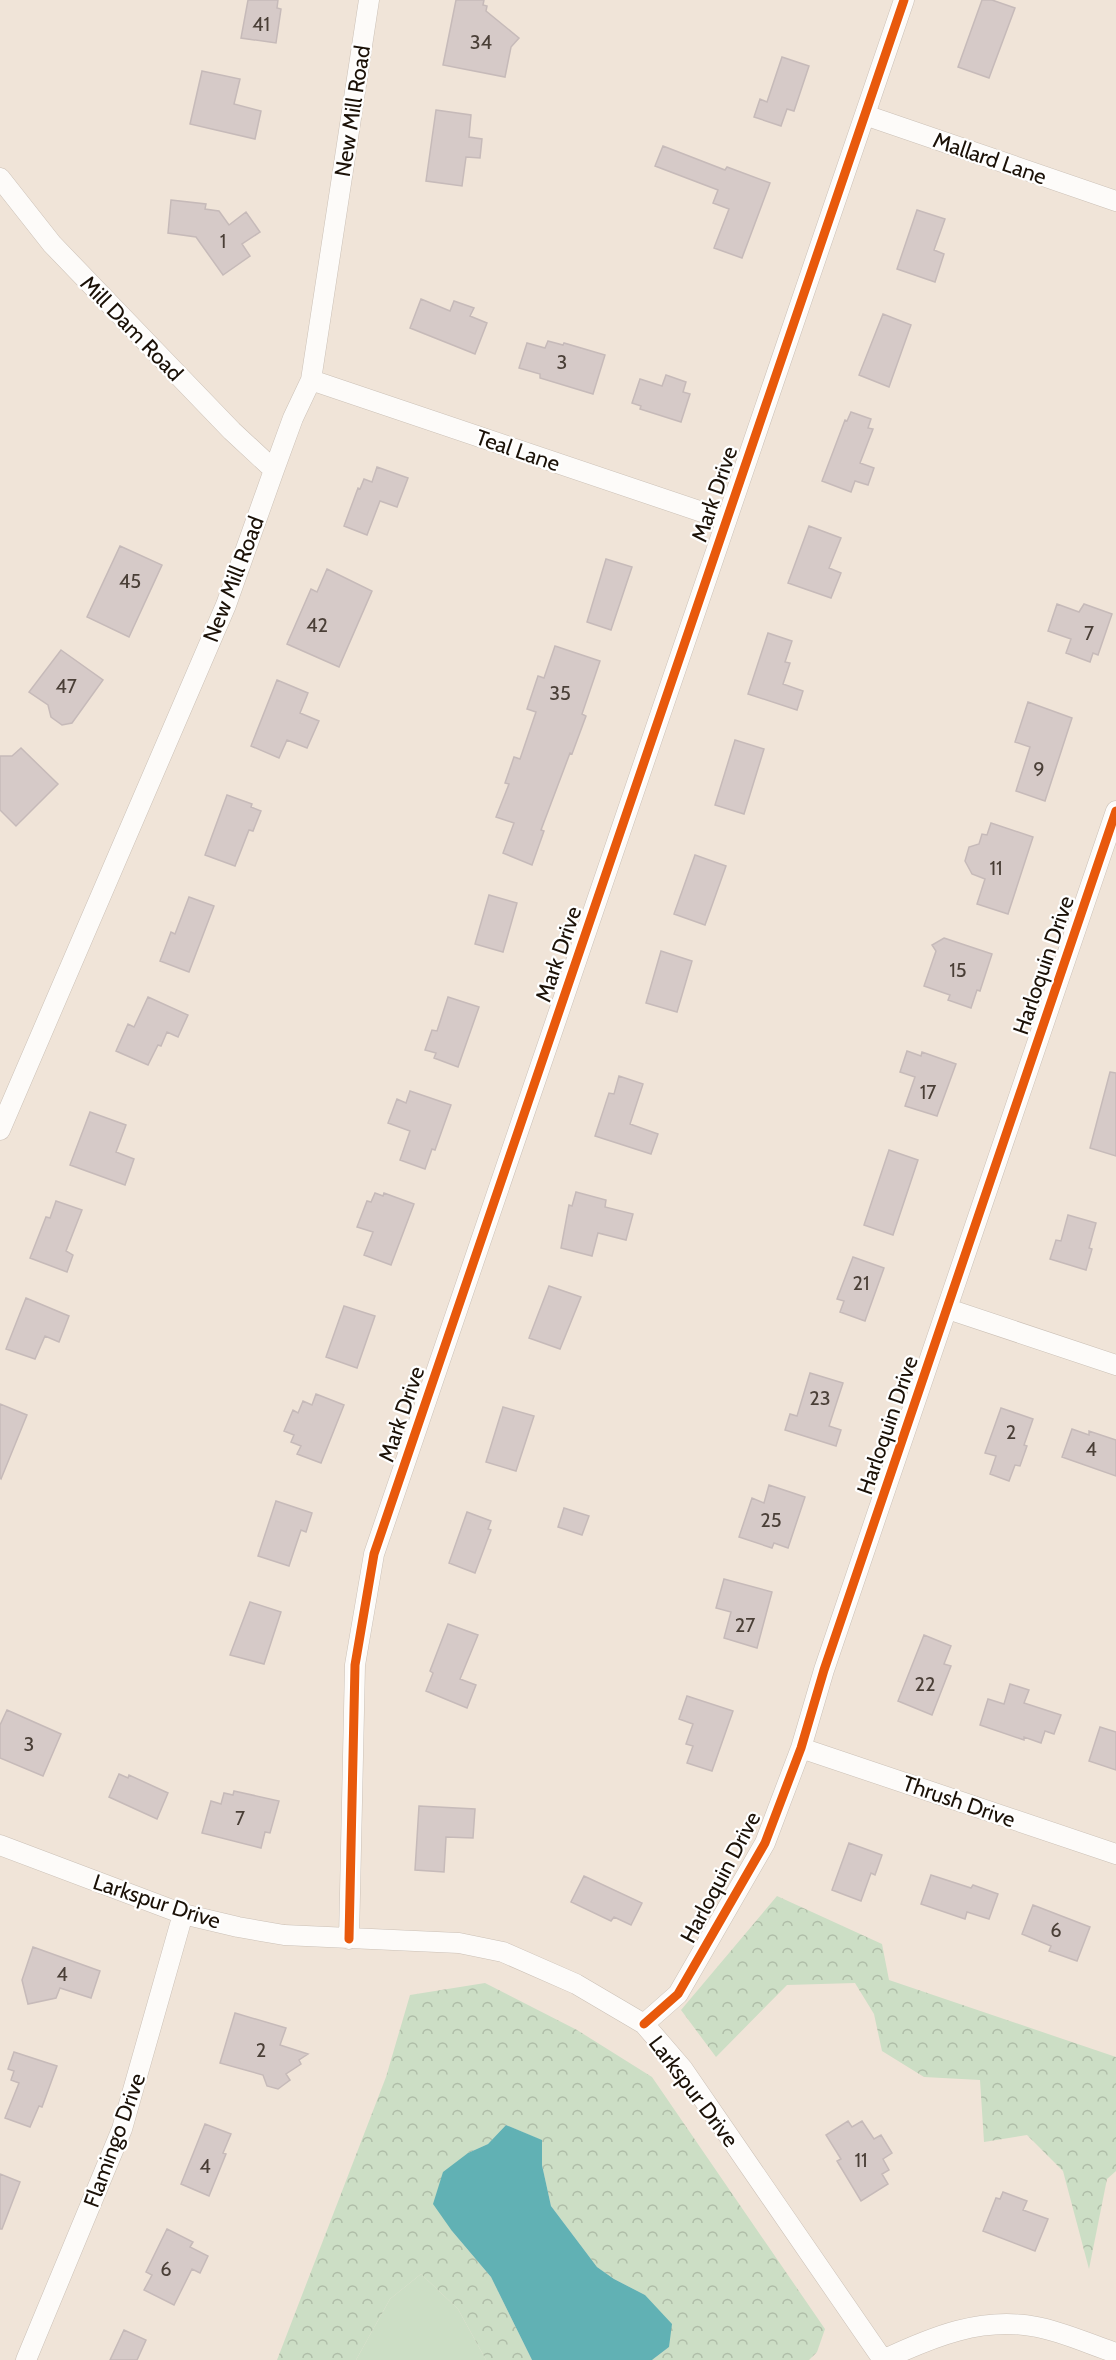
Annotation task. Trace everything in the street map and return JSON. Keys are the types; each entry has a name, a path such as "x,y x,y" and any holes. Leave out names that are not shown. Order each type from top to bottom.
{"street":[{"name":"New Mill Road","path":"0,1130 226,606 273,470 293,418 311,380 369,0"},
{"name":"Mark Drive","path":"349,1939 355,1665 374,1554 904,0"},
{"name":"Mallard Lane","path":"865,115 1116,201"},
{"name":"Mill Dam Road","path":"0,178 52,244 232,431 273,470"},
{"name":"Teal Lane","path":"311,380 726,520"},
{"name":"Harloquin Drive","path":"644,2024 678,1994 765,1843 801,1748 824,1670 1116,811"},
{"path":"948,1309 1116,1365"},
{"name":"Thrush Drive","path":"801,1748 1116,1854"},
{"name":"Larkspur Drive","path":"0,1845 183,1914 284,1935 459,1943 503,1952 576,1984 644,2024 682,2068 883,2360"},
{"name":"Flamingo Drive","path":"26,2360 122,2129 183,1914"},
{"path":"883,2360 930,2338 984,2324 1037,2327 1116,2353"}],"green space":[{"path":"777,1896 882,1944 889,1980 1116,2057 1116,2171 1107,2179 1089,2269 1063,2171 1027,2135 984,2142 980,2080 924,2077 882,2051 874,2014 855,1983 787,1985 716,2057 681,2010"},
{"path":"485,1983 577,2030 652,2077 825,2329 817,2352 809,2360 652,2360 669,2347 645,2295 597,2267 551,2206 542,2165 541,2140 506,2125 488,2144 468,2153 452,2231 491,2277 532,2360 486,2360 458,2309 421,2274 390,2299 356,2360 277,2360 386,2077 410,1995"},
{"path":"421,2274 458,2309 486,2360 356,2360 390,2299"}],"water":[{"path":"506,2125 542,2140 542,2165 551,2206 597,2267 645,2295 672,2324 669,2347 652,2360 532,2360 491,2277 452,2231 433,2204 443,2172 468,2153 488,2144"}],"building":[{"path":"248,0 278,0 277,8 281,9 276,43 241,38"},
{"path":"456,0 484,0 483,5 487,6 486,11 519,38 511,47 505,77 443,65"},
{"path":"982,0 992,0 1015,8 989,78 958,67"},
{"path":"782,57 809,66 794,111 787,109 781,126 754,117 760,99 767,102"},
{"path":"202,71 240,79 234,104 261,111 255,139 190,124"},
{"path":"436,110 471,115 469,137 482,139 480,158 466,157 462,186 426,181"},
{"path":"663,146 725,170 727,167 770,183 742,258 714,248 729,209 713,203 718,190 655,166"},
{"path":"171,200 206,204 205,209 219,211 229,225 246,212 260,232 242,244 250,256 223,275 196,237 168,233"},
{"path":"917,210 945,219 934,250 944,254 935,282 897,269"},
{"path":"421,299 450,311 454,301 474,308 470,316 487,323 475,354 410,328"},
{"path":"883,314 911,325 889,387 859,375"},
{"path":"548,341 563,345 564,343 605,355 593,394 540,378 540,374 519,368 527,343 545,348"},
{"path":"666,375 686,382 683,392 690,394 681,422 640,409 641,406 632,403 640,379 662,386"},
{"path":"851,412 871,419 868,428 873,429 860,463 874,468 868,485 855,481 851,492 822,481 845,420 847,421"},
{"path":"377,467 408,478 397,507 380,501 367,535 344,526 358,488 360,489 364,479 372,482"},
{"path":"809,526 841,538 829,568 841,573 831,598 788,583"},
{"path":"120,546 162,565 129,637 87,617"},
{"path":"606,559 632,567 611,630 587,622"},
{"path":"327,569 372,591 339,667 287,644 311,589 317,592"},
{"path":"1057,604 1079,612 1084,604 1112,614 1098,655 1093,653 1090,662 1066,653 1071,639 1048,631"},
{"path":"768,633 792,641 785,662 790,663 783,684 803,691 797,710 748,694"},
{"path":"555,646 600,661 582,714 586,716 541,830 544,831 532,865 503,853 514,823 496,817 509,784 505,783 514,757 520,759 536,712 527,709 538,676 544,678"},
{"path":"61,650 103,680 72,723 62,725 51,717 48,705 29,692"},
{"path":"277,680 308,693 300,713 319,721 307,748 287,740 279,758 251,746"},
{"path":"1028,702 1072,718 1045,801 1016,791 1030,747 1015,742"},
{"path":"735,740 764,749 744,814 715,805"},
{"path":"21,748 58,784 16,826 0,810 0,756 12,756"},
{"path":"227,795 252,804 251,807 261,811 253,831 249,830 235,866 205,855"},
{"path":"991,823 1033,837 1008,914 977,904 985,879 972,874 965,861 969,847 979,844 982,834 987,835"},
{"path":"695,855 726,866 705,925 674,914"},
{"path":"489,895 517,903 503,952 475,944"},
{"path":"189,897 214,906 189,972 160,961 171,932 175,934"},
{"path":"944,938 992,954 980,991 977,990 971,1008 948,1000 950,995 924,986 936,951 932,945"},
{"path":"661,951 692,961 677,1012 646,1003"},
{"path":"148,997 188,1015 178,1037 167,1032 148,1065 116,1051 128,1024 134,1027"},
{"path":"448,997 479,1007 458,1067 434,1058 436,1053 425,1050 432,1030 437,1031"},
{"path":"907,1051 921,1056 922,1052 956,1064 937,1116 905,1106 915,1077 900,1072"},
{"path":"1110,1072 1116,1073 1116,1156 1090,1148"},
{"path":"619,1076 643,1084 630,1124 658,1134 651,1154 595,1136 609,1093 614,1094"},
{"path":"410,1091 451,1105 435,1150 432,1149 425,1169 400,1160 410,1131 388,1123 397,1099 406,1103"},
{"path":"90,1112 126,1125 116,1152 134,1159 125,1185 70,1165"},
{"path":"889,1150 918,1160 893,1235 864,1225"},
{"path":"576,1192 606,1200 605,1207 633,1214 626,1240 598,1233 592,1256 561,1248 569,1205 572,1206"},
{"path":"375,1193 383,1196 384,1193 414,1204 391,1265 364,1255 373,1232 357,1227 367,1201 371,1202"},
{"path":"56,1201 82,1210 66,1251 73,1255 67,1272 30,1258 46,1217 50,1218"},
{"path":"1068,1215 1096,1223 1086,1270 1050,1259 1056,1240 1061,1241"},
{"path":"853,1257 884,1268 865,1321 840,1312 844,1301 837,1299"},
{"path":"549,1286 581,1297 560,1349 529,1338"},
{"path":"26,1298 69,1316 59,1342 45,1336 35,1359 6,1349"},
{"path":"344,1306 375,1316 357,1368 326,1357"},
{"path":"810,1373 843,1383 829,1426 841,1430 836,1446 785,1430 790,1414 797,1416"},
{"path":"316,1394 344,1405 321,1463 297,1454 301,1446 291,1442 294,1435 284,1431 293,1410 298,1413 303,1401 312,1405"},
{"path":"0,1404 27,1415 1,1479 0,1478"},
{"path":"503,1407 534,1416 516,1471 486,1462"},
{"path":"1001,1408 1033,1419 1020,1466 1015,1465 1009,1481 990,1474 996,1456 985,1453"},
{"path":"1072,1429 1089,1435 1089,1431 1116,1440 1116,1476 1062,1457"},
{"path":"769,1485 805,1497 788,1548 774,1543 772,1548 739,1537 752,1498 764,1503"},
{"path":"276,1501 312,1513 306,1532 301,1530 289,1566 258,1556"},
{"path":"564,1508 589,1516 582,1535 558,1527"},
{"path":"467,1512 491,1521 488,1529 491,1530 475,1573 449,1563"},
{"path":"724,1579 772,1592 757,1648 724,1638 731,1612 716,1608"},
{"path":"250,1602 281,1612 264,1664 230,1655"},
{"path":"448,1624 478,1635 460,1679 476,1685 467,1708 426,1691 433,1673 430,1671"},
{"path":"924,1635 951,1646 944,1664 951,1666 932,1715 898,1701"},
{"path":"1010,1684 1029,1690 1024,1703 1061,1715 1054,1734 1045,1731 1041,1743 1024,1737 1024,1740 980,1725 988,1699 1004,1704"},
{"path":"687,1696 733,1711 712,1771 687,1763 693,1746 686,1744 693,1724 679,1719"},
{"path":"7,1710 61,1734 43,1776 0,1758 0,1725"},
{"path":"1100,1727 1116,1732 1116,1770 1089,1761"},
{"path":"119,1774 128,1778 129,1775 168,1793 157,1819 109,1797"},
{"path":"234,1791 279,1801 270,1833 265,1832 261,1848 202,1833 211,1801 221,1804 224,1793 233,1795"},
{"path":"419,1806 475,1809 473,1838 446,1837 444,1872 415,1870"},
{"path":"849,1843 882,1855 875,1875 871,1873 861,1901 832,1890"},
{"path":"931,1875 971,1888 973,1885 998,1894 989,1919 967,1912 965,1919 921,1904"},
{"path":"584,1876 642,1903 631,1925 614,1917 611,1921 571,1902"},
{"path":"1033,1905 1090,1927 1077,1961 1049,1951 1051,1946 1022,1934"},
{"path":"33,1947 100,1971 91,1998 60,1988 56,1998 28,2004 22,1980"},
{"path":"235,2013 286,2028 280,2045 308,2054 299,2060 301,2064 286,2074 290,2080 278,2089 267,2086 263,2075 220,2063"},
{"path":"14,2052 57,2066 42,2107 39,2106 30,2127 5,2118 19,2083 11,2080 14,2071 8,2069"},
{"path":"848,2121 852,2127 862,2121 874,2139 881,2135 892,2153 883,2159 889,2170 882,2174 888,2184 861,2201 837,2161 841,2159 826,2135"},
{"path":"205,2124 231,2134 223,2153 226,2154 209,2196 181,2184"},
{"path":"0,2174 20,2182 2,2229 0,2229"},
{"path":"1003,2192 1027,2201 1023,2210 1048,2219 1035,2251 983,2231 996,2198 1000,2199"},
{"path":"167,2229 193,2242 190,2247 208,2256 200,2273 192,2269 174,2305 144,2290 152,2275 146,2272"},
{"path":"124,2330 146,2340 137,2360 110,2360"}],"cycle path":[{"path":"349,1939 355,1665 374,1554 904,0"},
{"path":"644,2024 678,1994 765,1843 801,1748 824,1670 1116,811"}]}
